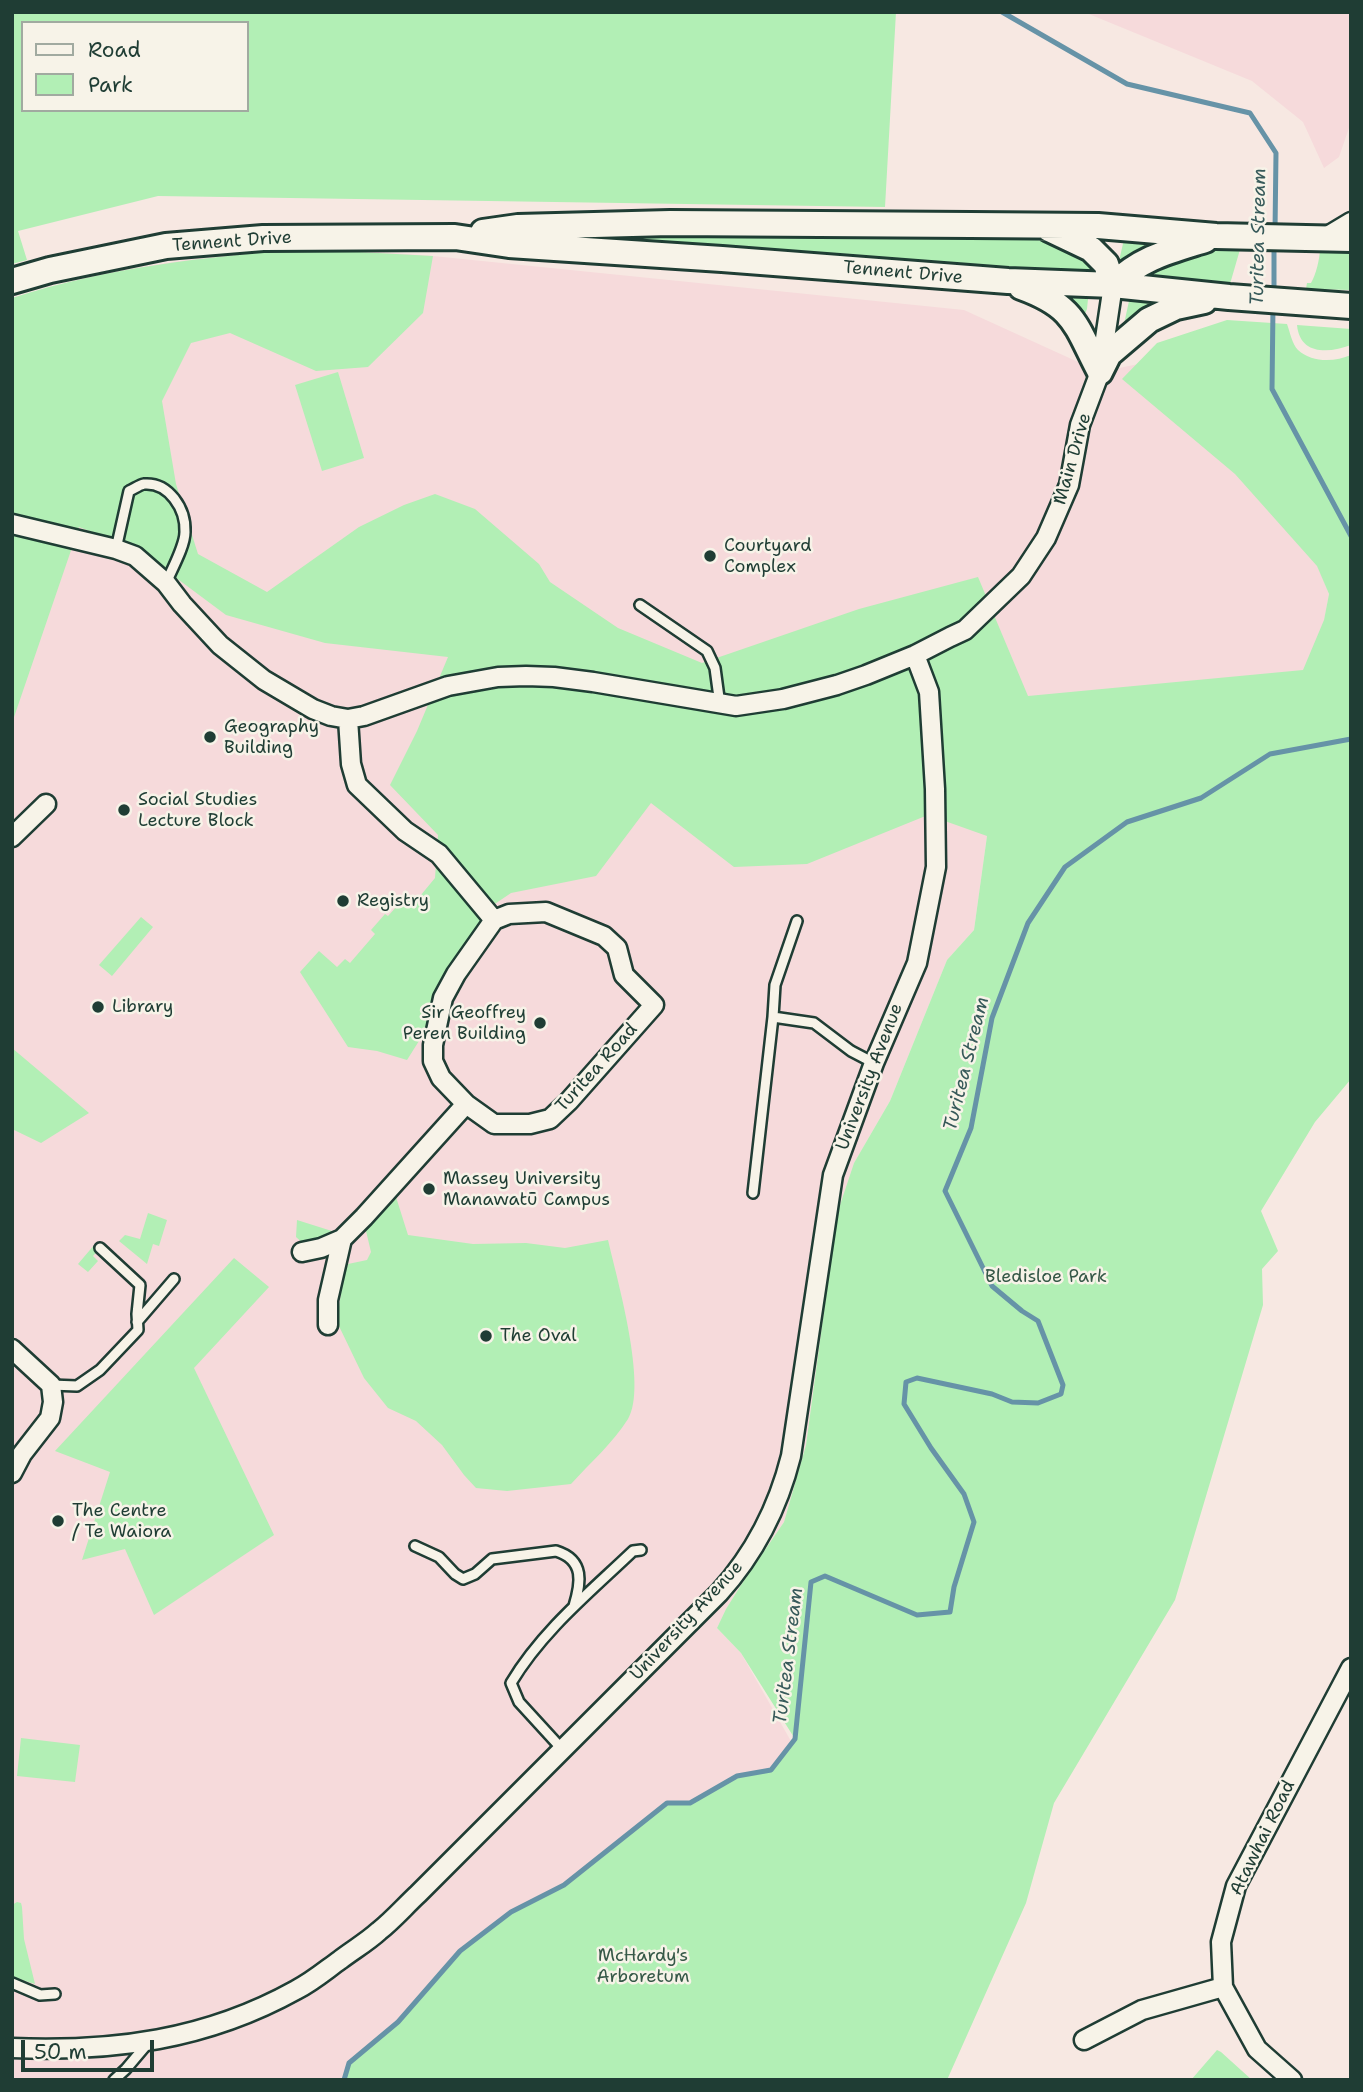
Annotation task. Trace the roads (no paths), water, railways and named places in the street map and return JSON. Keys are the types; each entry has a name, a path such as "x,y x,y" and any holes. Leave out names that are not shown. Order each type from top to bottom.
{"main road":[{"name":"Tennent Drive","path":"455,237 518,227 656,223 1042,226 1122,228 1216,236 1351,239"},
{"path":"1042,226 1091,249 1106,264 1113,285 1141,262 1216,236"},
{"name":"Tennent Drive","path":"12,281 50,270 166,246 263,238 455,237 509,244 1008,281 1113,285 1351,306"},
{"path":"1008,281 1058,303 1078,324 1100,372"},
{"path":"1100,372 1109,354 1149,320 1176,307 1229,297"}],"street":[{"path":"1322,237 1351,222"},
{"name":"Main Drive","path":"915,655 965,629 1021,576 1046,538 1069,485 1080,425 1100,372 1113,285"},
{"path":"19,525 116,548 135,556 166,583 220,645 264,680 313,709 348,719 380,712 448,686 498,677 526,676 593,682 736,706 812,692 866,675 915,655"},
{"name":"University Avenue","path":"12,2048 65,2050 122,2046 178,2037 222,2022 297,1990 379,1932 733,1577 756,1545 772,1514 791,1456 833,1175 874,1063 917,963 936,867 935,789 929,692 915,655"},
{"path":"348,719 351,764 357,785 405,831 439,854 494,920"},
{"path":"12,837 46,804"},
{"name":"Turitea Road","path":"546,912 604,936 617,948 624,975 654,1005 569,1101 550,1119 530,1124 494,1124 466,1104 441,1078 433,1061 433,1045 443,998 456,974 494,920 509,914 546,912"},
{"path":"302,1252 321,1248 342,1238 466,1104"},
{"path":"328,1325 328,1300 342,1238"},
{"path":"12,1349 51,1385 53,1402 50,1418 22,1454 12,1473"},
{"name":"Atawhai Road","path":"1292,2080 1257,2049 1223,1987 1221,1942 1236,1886 1351,1668"},
{"path":"1084,2040 1142,2010 1223,1987"}],"lane":[{"path":"116,548 129,491 142,484 158,486 172,494 183,514 186,534 166,583"},
{"path":"640,605 707,651 715,668 720,705"},
{"path":"753,1193 775,985 797,921"},
{"path":"773,1017 814,1023 851,1051 874,1063"},
{"path":"51,1385 77,1386 138,1330 140,1285 100,1248"},
{"path":"137,1321 174,1279"},
{"path":"415,1546 439,1557 463,1578 475,1574 492,1559 556,1551 563,1553 575,1564 580,1584 574,1608"},
{"path":"562,1749 519,1702 511,1683 527,1657 549,1631 633,1551 640,1550"},
{"path":"12,1983 40,1995 55,1994"},
{"path":"114,2080 149,2042"}],"waterway":[{"name":"Turitea Stream","path":"1002,12 1127,84 1250,113 1276,153 1275,231"},
{"name":"Turitea Stream","path":"1274,244 1274,294"},
{"name":"Turitea Stream","path":"1273,307 1272,389 1351,536"},
{"name":"Turitea Stream","path":"344,2080 349,2063 398,2022 460,1951 511,1912 564,1885 667,1803 690,1803 737,1776 771,1770 795,1739 811,1582 825,1576 917,1615 950,1612 954,1587 974,1522 964,1494 904,1404 906,1382 917,1378 992,1394 1012,1402 1038,1403 1061,1394 1063,1385 1038,1321 992,1286 945,1191 971,1128 992,1018 1028,923 1065,867 1127,822 1201,798 1270,754 1351,739"}],"place":[{"name":"Courtyard Complex","path":"710,556"},
{"name":"Geography Building","path":"210,737"},
{"name":"Social Studies Lecture Block","path":"124,810"},
{"name":"Registry","path":"343,901"},
{"name":"Library","path":"98,1007"},
{"name":"Sir Geoffrey Peren Building","path":"540,1023"},
{"name":"Massey University Manawatū Campus","path":"429,1189"},
{"name":"The Oval","path":"486,1336"},
{"name":"The Centre / Te Waiora","path":"58,1521"}],"park label":[{"name":"Bledisloe Park","path":"1046,1277"},
{"name":"McHardy's Arboretum","path":"643,1966"}]}
